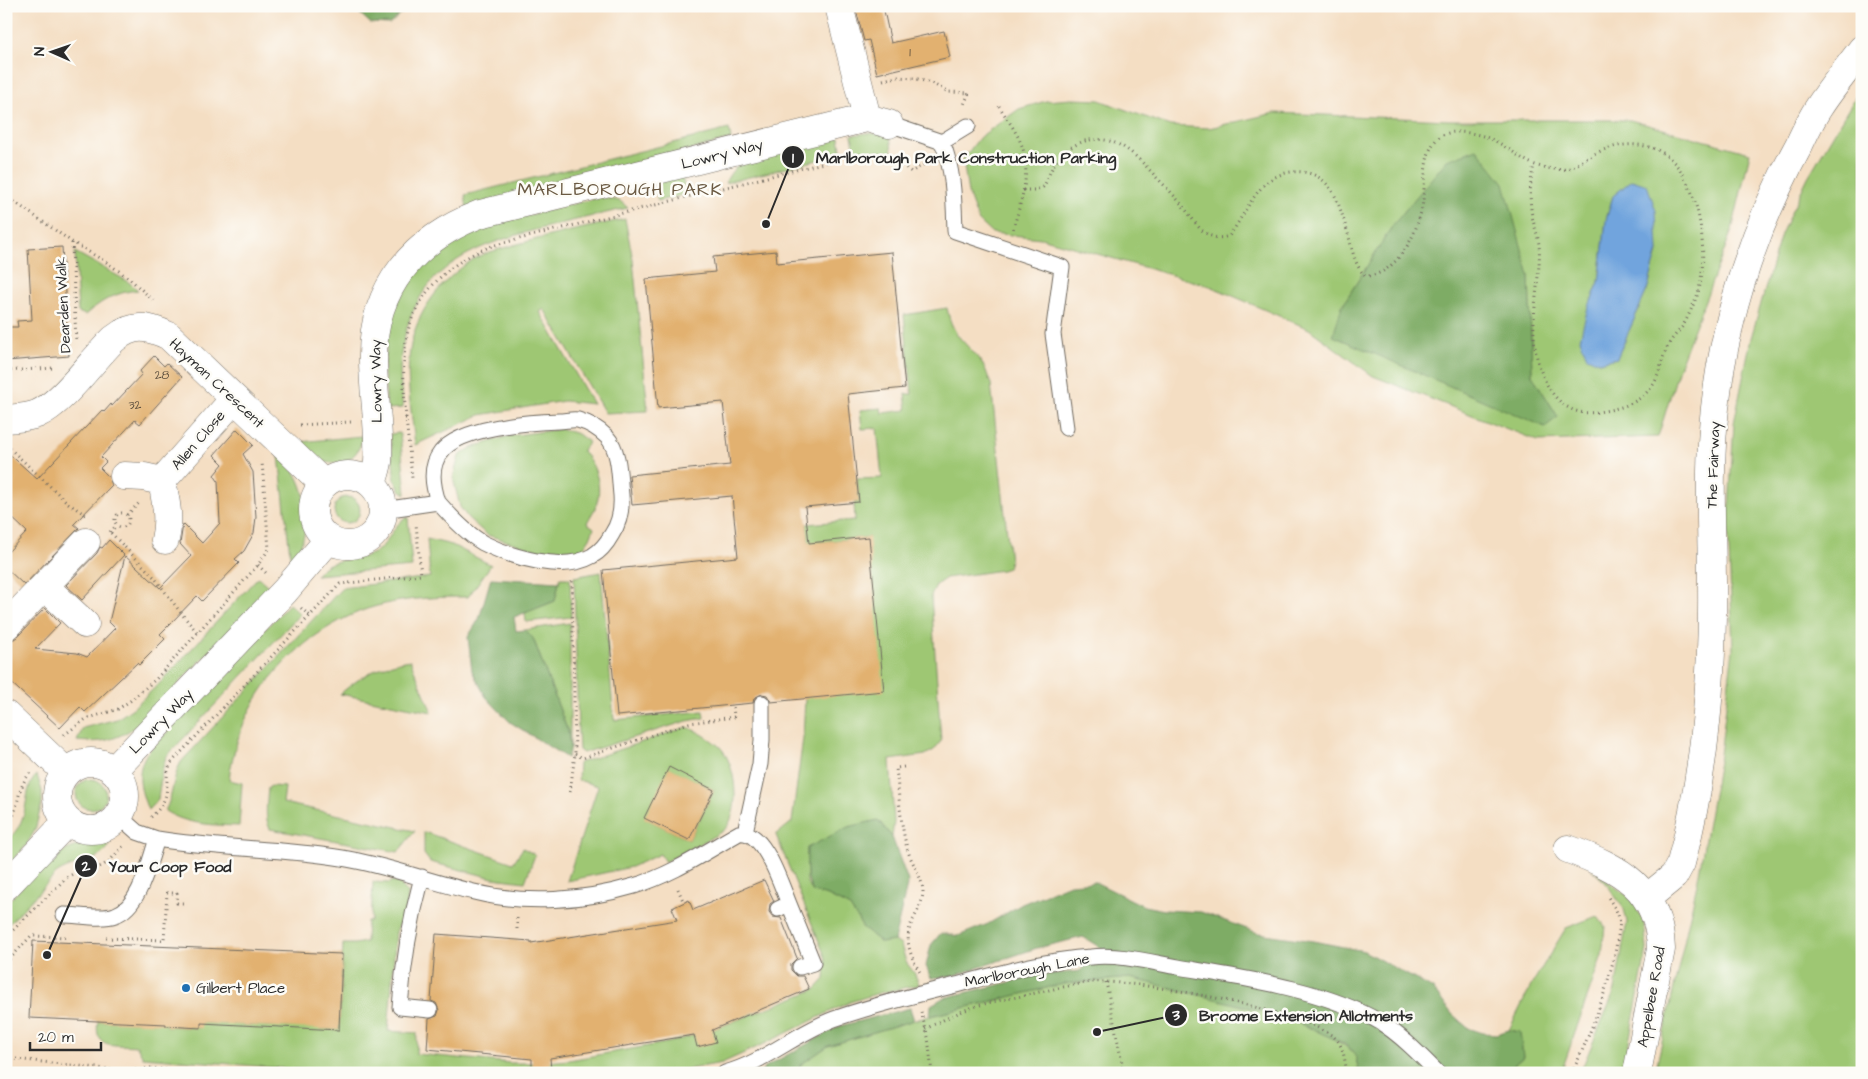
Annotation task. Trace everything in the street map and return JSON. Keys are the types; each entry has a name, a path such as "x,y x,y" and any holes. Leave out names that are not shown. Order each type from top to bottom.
{"street":[{"path":"839,6 878,121"},
{"name":"The Fairway","path":"1647,898 1674,876 1681,863 1702,760 1709,697 1711,653 1712,447 1714,408 1731,318 1749,258 1781,178 1819,107 1862,48"},
{"name":"Lowry Way","path":"372,484 378,464 373,358 376,325 381,304 405,264 431,240 480,214 878,121"},
{"name":"Hayman Crescent","path":"6,419 38,413 60,397 78,372 123,332 146,327 169,336 324,484"},
{"name":"Allen Close","path":"162,481 234,399"},
{"path":"348,475 363,478 372,484 380,496 383,510 381,521 376,530 364,540 349,544 329,539 321,532 313,513 314,502 324,484 333,478 348,475"},
{"name":"Allen Close","path":"124,476 144,477 162,481"},
{"name":"Allen Close","path":"162,481 168,510 165,540"},
{"path":"6,626 44,586 98,537"},
{"name":"Lowry Way","path":"114,770 284,592 329,539"},
{"path":"44,586 85,624"},
{"path":"6,715 66,772"},
{"path":"90,762 105,764 114,770 121,778 126,797 124,807 119,816 105,827 88,830 68,821 61,812 57,797 60,781 66,772 74,766 90,762"},
{"path":"6,886 68,821"},
{"name":"Appelbee Road","path":"1568,849 1604,863 1620,872 1647,898 1652,906 1658,925 1661,949 1636,1073"}],"lane":[{"path":"878,121 942,142 968,126"},
{"path":"942,142 952,181 955,231 1062,267 1053,334 1066,428"},
{"path":"576,420 594,426 615,448 622,501 619,523 606,545 592,557 571,562 539,562 506,553 482,542 454,520 438,502 434,487 434,468 441,452 457,439 487,429 536,421 576,420"},
{"path":"383,510 438,502"},
{"path":"745,832 760,764 762,702"},
{"path":"119,816 137,832 157,840 319,855 377,865 474,892 505,898 554,900 635,886 683,865 739,833 745,832 754,836 767,854 783,907 813,963 800,968"},
{"path":"64,915 115,915 126,908 140,890 157,840"},
{"path":"422,878 405,952 400,1007 430,1010"},
{"name":"Marlborough Lane","path":"725,1073 752,1063 831,1020 993,975 1067,959 1093,956 1126,958 1294,990 1336,1002 1382,1023 1414,1048 1438,1073"}],"path":[{"path":"999,106 1022,146 1026,164 1026,178 1007,250"},
{"path":"1023,190 1035,190 1043,187 1054,163 1067,150 1079,142 1106,139 1119,144 1138,157 1178,200 1203,231 1213,237 1221,238 1229,236 1252,198 1265,184 1277,176 1289,172 1305,172 1320,177 1331,188 1347,228 1352,253 1359,270 1365,276 1375,276 1393,265 1411,243 1422,210 1427,158 1433,141 1442,134 1455,132 1478,134 1496,141 1522,160 1534,165 1557,170 1570,170 1589,157 1614,146 1624,144 1653,148 1665,154 1681,172 1691,188 1701,230 1703,248 1702,272 1697,295 1684,324 1669,343 1656,381 1647,392 1631,404 1592,414 1572,410 1558,402 1546,383 1536,353 1534,328 1539,246 1529,191 1534,165"},
{"path":"406,418 404,367 406,340 414,314 441,276 456,263 472,253 495,244 855,156 873,154 893,158"},
{"path":"6,196 72,242 130,279 157,304"},
{"name":"Dearden Walk","path":"6,371 78,372 72,242"},
{"path":"98,537 117,526 123,527 127,525 129,518 125,513 120,512 116,514 114,519 117,526"},
{"path":"570,792 575,754 571,562"},
{"path":"575,754 583,758 689,723 734,717 733,705"},
{"path":"904,767 896,768 903,826 907,846 923,890 922,901 910,927 907,941 915,964 932,991"},
{"path":"99,938 164,940 167,893 177,893 177,903 186,903"},
{"path":"1572,1073 1600,1008 1608,984 1615,950 1619,919 1616,910 1607,896"},
{"path":"6,962 32,936 71,937"},
{"path":"6,975 9,978 6,981"},
{"path":"926,1028 965,1010 992,1002 1082,984 1106,982 1161,988 1222,1000 1268,1010 1304,1023 1324,1032 1337,1041 1343,1054 1347,1073"},
{"path":"1106,982 1124,1073"},
{"path":"916,995 926,1028 932,1073"},
{"path":"6,1058 125,1071 151,1068 202,1073"}],"green space":[{"path":"352,6 409,6 390,24 370,23"},
{"path":"1862,86 1862,1073 1655,1073 1697,884 1720,755 1733,649 1728,525 1734,423 1751,338 1781,234 1808,177"},
{"path":"1072,99 1099,100 1170,126 1209,128 1275,113 1449,120 1630,120 1750,153 1732,230 1679,368 1658,437 1538,441 1373,376 1309,329 1210,286 1041,238 992,233 978,220 968,193 963,159 980,137 1019,109 1046,101","holes":["1447,161 1529,275 1532,375 1558,417 1342,306 1393,225","1632,180 1658,251 1647,290 1617,358 1599,362 1587,311 1599,282 1606,220 1613,196"]},
{"path":"729,129 731,139 467,208 465,195"},
{"path":"867,133 890,135 892,152 855,152 852,135"},
{"path":"839,137 842,154 725,183 734,169 748,160"},
{"path":"1477,149 1504,183 1529,275 1532,375 1558,417 1545,427 1333,336 1342,306 1393,225 1447,160"},
{"path":"682,176 686,194 658,201 653,183"},
{"path":"601,197 620,201 628,208 509,237 464,256 446,268 430,284 417,303 407,327 401,355 400,374 403,408 387,409 384,374 389,323 398,301 422,267 444,247 479,228"},
{"path":"625,219 633,260 648,411 605,413 544,309 540,312 593,404 564,401 480,415 415,445 408,373 410,350 413,336 424,309 441,286 462,267 474,259 489,253 542,238"},
{"path":"75,252 127,281 138,290 109,298 85,315 78,312"},
{"path":"947,308 957,334 983,365 991,384 1010,561 1008,568 1002,570 946,578 936,585 931,596 941,741 934,750 925,755 890,760 894,822 892,837 878,820 807,848 807,883 813,892 828,896 850,907 863,928 881,943 894,941 901,945 906,962 915,974 919,985 879,993 850,1002 722,1063 667,1073 345,1073 143,1057 137,1046 107,1044 102,1041 97,1030 98,1021 166,1023 166,1026 200,1028 201,1023 287,1027 320,1023 320,1029 339,1030 343,944 366,942 367,921 371,921 373,882 389,883 393,881 400,884 408,893 407,905 396,932 388,1031 417,1033 416,1054 511,1063 569,1060 671,1042 712,1030 816,989 825,979 826,959 776,835 792,822 803,738 805,698 869,537 809,543 807,524 855,520 854,503 859,502 857,479 882,478 877,428 862,429 860,410 881,408 882,413 907,410 905,394 912,394 904,315"},
{"path":"562,429 578,434 589,442 582,451 591,462 598,481 599,488 596,505 587,523 594,528 582,550 574,553 559,553 533,549 487,535 468,518 460,507 453,478 459,456 471,448 508,436"},
{"path":"400,433 406,494 400,490 395,481 390,434"},
{"path":"362,436 359,449 355,454 351,458 339,463 322,461 300,442"},
{"path":"279,456 297,476 305,501 306,523 304,534 297,554 291,563"},
{"path":"347,497 356,501 360,510 356,519 347,523 338,519 334,510 338,501"},
{"path":"408,517 412,567 316,575 329,564 369,555 377,551 386,542 398,524"},
{"path":"427,539 452,545 491,565 468,597 422,598 388,603 359,612 323,630 292,655 265,685 241,729 229,780 242,783 239,826 191,822 165,811 181,762 342,588 430,577"},
{"path":"601,572 614,720 703,711 704,718 687,721 583,753 579,750 578,732 574,577"},
{"path":"258,577 270,588 144,720 113,738 96,742 77,741 83,728 117,719 133,708 162,681"},
{"path":"491,578 559,582 555,601 514,617 516,631 525,630 533,638 568,732 570,748 567,758 510,722 486,697 472,671 468,637 479,619"},
{"path":"560,578 570,578 571,617 526,622 525,613 555,601"},
{"path":"289,604 300,614 166,757 158,799 148,810 140,781 141,767 147,753"},
{"path":"570,623 570,748 568,732 533,638 525,630"},
{"path":"410,660 432,712 340,694 356,681 380,668"},
{"path":"687,727 700,733 720,747 730,764 735,787 734,810 731,820 722,831 665,862 660,854 631,867 567,881 598,786 578,780 579,763","holes":["669,768 714,790 689,840 645,818"]},
{"path":"37,775 42,791 42,803 35,830 26,846 6,868 6,842 21,822 30,784"},
{"path":"91,779 102,783 106,794 102,805 91,809 80,805 76,794 80,783"},
{"path":"271,786 285,787 283,803 415,831 398,852 270,829 266,809 268,788"},
{"path":"878,820 892,837 908,881 894,941 881,943 863,928 850,907 828,896 813,892 809,881 807,865 807,848 848,827"},
{"path":"424,832 513,863 523,848 535,855 525,882 493,878 430,862 424,854"},
{"path":"91,844 110,845 92,860 56,874 6,927 6,904 43,865 64,851 77,846"},
{"path":"1591,869 1633,900 1644,924 1647,949 1623,1073 1580,1073 1615,990 1627,922 1624,909 1606,883"},
{"path":"1095,882 1144,906 1164,910 1201,912 1258,933 1364,951 1433,989 1452,1014 1468,1028 1483,1033 1496,1034 1509,1030 1520,1032 1523,1057 1504,1073 1359,1073 1355,1053 1343,1043 1294,1021 1243,1006 1130,978 1063,984 930,1016 931,1005 943,998 1036,976 1080,971 1101,948 1083,937 1037,948 953,976 931,978 926,966 931,945 941,933 958,936 988,924 1022,904 1070,884"},
{"path":"1597,916 1605,926 1602,955 1561,1073 1504,1073 1523,1057 1520,1032 1509,1030 1532,984 1566,928"},
{"path":"1130,978 1245,1006 1310,1028 1334,1039 1355,1053 1359,1073 801,1073 800,1065 828,1046 914,1020 1063,984"},
{"path":"910,1008 914,1020 828,1046 800,1065 801,1073 760,1073 767,1066 840,1026"}],"water":[{"path":"1632,180 1647,185 1656,211 1658,251 1647,290 1617,358 1599,362 1587,357 1580,339 1587,311 1599,282 1606,220 1613,196"}],"building":[{"path":"883,6 891,43 944,31 950,57 877,74 869,40 864,41 856,10"},
{"path":"62,247 69,356 6,361 6,327 18,327 17,321 32,320 28,249"},
{"path":"776,251 777,263 892,252 905,388 848,394 859,502 805,507 809,543 869,537 884,691 771,702 767,695 762,694 754,698 753,703 617,716 603,570 738,557 732,496 632,505 629,475 730,465 723,402 658,408 646,279 715,272 713,257"},
{"path":"154,356 164,366 167,363 182,377 140,424 135,420 101,457 106,462 100,468 108,476 112,485 74,524 79,528 24,585 6,568 6,554 27,532 6,512 6,451 37,479 102,410 104,412 111,404 112,406 142,374 140,371"},
{"path":"237,429 253,445 243,454 253,472 256,517 254,533 244,551 235,559 239,563 202,601 197,596 160,634 165,639 139,665 137,663 85,712 80,707 60,728 6,678 6,641 11,641 17,637 45,608 60,623 35,649 77,653 87,657 115,628 109,622 125,556 160,588 191,556 180,544 183,524 202,543 220,523 218,481 214,475 223,464 214,455"},
{"path":"109,540 124,555 82,600 66,585 97,553 100,547 102,548"},
{"path":"669,767 714,790 689,840 644,818"},
{"path":"764,880 774,901 770,904 769,912 773,917 781,918 797,958 791,964 791,970 797,976 803,976 809,989 712,1030 716,1042 697,1047 694,1035 550,1058 551,1070 532,1071 532,1059 427,1049 429,1019 437,1016 439,1010 436,1003 431,1001 436,934 531,941 531,943 677,920 672,908 689,900 693,910"},
{"name":"Gilbert Place","path":"33,941 342,954 339,1030 201,1023 201,1028 166,1026 166,1024 29,1018"}],"place":[{"name":"Marlborough Park Construction Parking","path":"766,224"},
{"name":"Your Coop Food","path":"47,955"},
{"name":"Gilbert Place","path":"186,988"},
{"name":"Broome Extension Allotments","path":"1097,1032"}],"district":[{"name":"MARLBOROUGH PARK","path":"620,189"}]}
